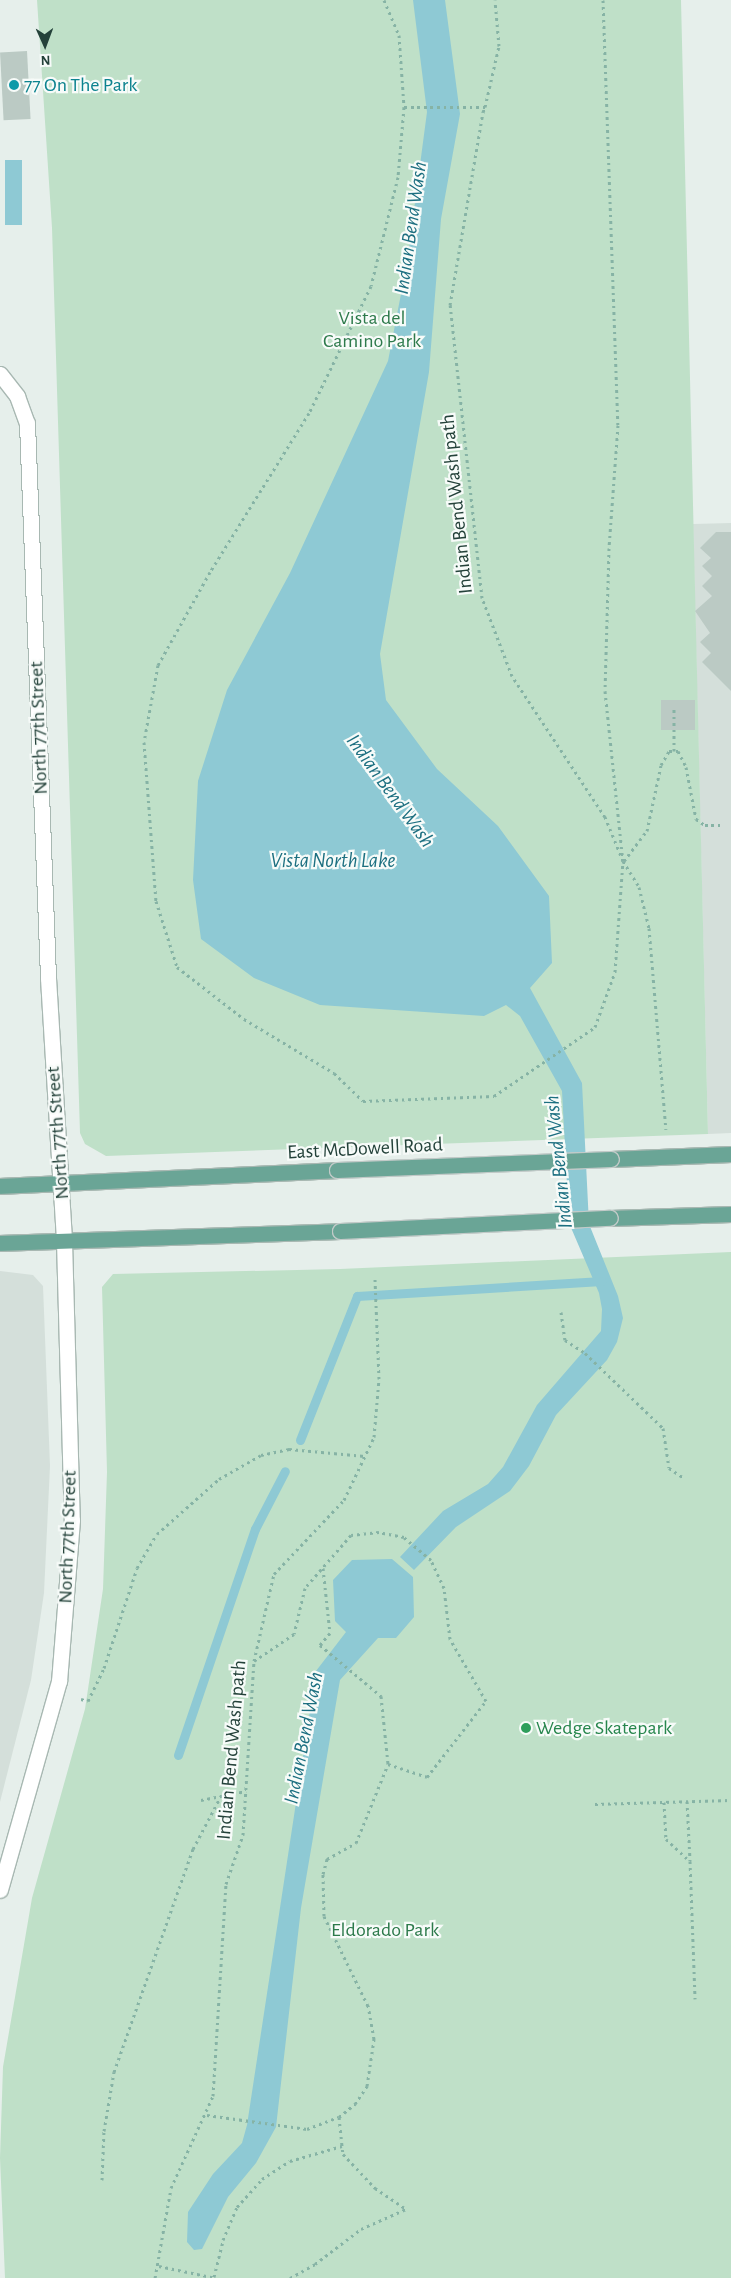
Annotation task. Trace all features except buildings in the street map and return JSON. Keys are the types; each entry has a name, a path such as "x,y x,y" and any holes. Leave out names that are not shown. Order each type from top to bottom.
{"main road":[{"name":"East McDowell Road","path":"0,1186 731,1154"},
{"path":"0,1243 731,1214"}],"street":[{"name":"North 77th Street","path":"0,374 17,396 27,423 48,968 64,1241 72,1520 70,1574 58,1682 0,1890"}],"path":[{"path":"384,0 399,35 404,107 485,107"},
{"name":"Indian Bend Wash path","path":"404,107 398,177 371,286 309,413 210,572 158,665 144,742 156,901 177,967 244,1019 334,1073 363,1101 494,1096 567,1049 595,1027 615,972 623,861 605,817 512,676 482,598 450,305 485,107 500,46 495,0"},
{"path":"603,0 618,425 609,548 605,691 623,861 639,887 650,928 666,1129"},
{"path":"674,709 674,751"},
{"path":"623,861 647,831 661,765 669,751 678,751 686,767 696,819 705,825 724,825"},
{"name":"Indian Bend Wash path","path":"155,2278 159,2266 171,2188 207,2115 213,2096 226,1884 243,1835 254,1661 274,1574 344,1500 374,1437 379,1379 375,1279"},
{"path":"560,1312 565,1340 585,1352 664,1428 670,1468 684,1478"},
{"path":"81,1700 88,1701 104,1668 137,1568 156,1534 219,1479 261,1455 288,1449 365,1456"},
{"path":"254,1661 294,1634 305,1588 351,1535 379,1532 404,1537 431,1560 444,1588 450,1640 486,1701 427,1777 388,1764"},
{"path":"207,2115 280,2127 307,2129 339,2117 356,2104 367,2086 374,2039 368,2006 329,1931 324,1916 322,1874 327,1859 356,1843 388,1764 381,1696 320,1645 330,1633 323,1568"},
{"path":"202,1800 222,1794 246,1791"},
{"path":"102,2180 104,2131 114,2072 193,1849 222,1794"},
{"path":"595,1804 731,1800"},
{"path":"687,1801 694,1999"},
{"path":"664,1802 666,1839 690,1861"},
{"path":"290,2278 316,2264 361,2229 406,2209 374,2188 343,2154 339,2117"},
{"path":"159,2266 215,2278 223,2240 237,2207 262,2179 290,2161 342,2146"}],"shaded area":[{"path":"731,523 731,1133 708,1134 693,524"},
{"path":"0,1271 33,1275 43,1286 50,1466 44,1593 31,1680 0,1802"}],"green space":[{"name":"Vista del Camino Park","path":"37,0 681,0 708,1134 106,1156 85,1144 80,1133 52,228"},
{"name":"Eldorado Park","path":"731,1252 731,2278 5,2278 0,2158 3,2067 32,1898 85,1709 103,1589 107,1472 102,1287 113,1274 340,1269"}],"water":[{"name":"Vista North Lake","path":"413,0 445,0 460,114 441,219 429,372 380,654 386,700 437,769 498,826 549,896 552,963 530,988 582,1083 589,1224 618,1296 623,1318 617,1342 607,1360 556,1415 529,1466 510,1491 456,1527 414,1570 400,1557 443,1511 488,1484 503,1467 537,1405 601,1331 602,1309 599,1293 569,1223 562,1091 520,1016 506,1005 484,1016 320,1005 254,978 201,939 193,880 198,781 227,690 290,573 388,361 407,263 427,112"},
{"path":"5,160 22,160 22,225 5,225"},
{"path":"392,1559 413,1577 414,1617 396,1638 378,1638 340,1680 301,1908 276,2127 256,2163 228,2197 202,2249 194,2250 187,2242 188,2212 213,2174 242,2143 247,2125 316,1671 346,1632 335,1621 333,1580 352,1560"}],"waterway":[{"path":"300,1440 357,1296 602,1281"},
{"path":"178,1755 255,1529 285,1471"}],"place":[{"name":"77 On The Park","path":"14,85"},
{"name":"Wedge Skatepark","path":"526,1728"}],"water label":[{"name":"Indian Bend Wash","path":"411,228"},
{"name":"Indian Bend Wash","path":"390,791"},
{"name":"Indian Bend Wash","path":"559,1162"},
{"name":"Indian Bend Wash","path":"304,1738"}]}
